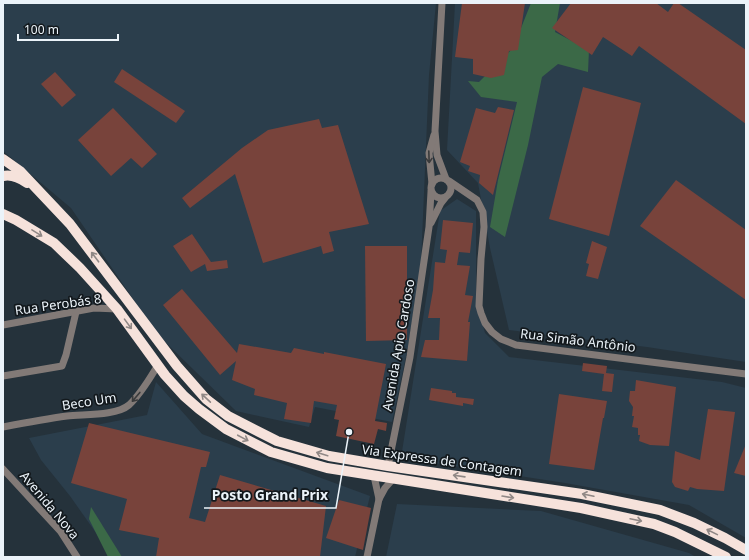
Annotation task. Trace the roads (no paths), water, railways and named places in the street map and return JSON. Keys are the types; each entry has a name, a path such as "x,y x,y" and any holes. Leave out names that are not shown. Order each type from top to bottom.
{"highway":[{"name":"Via Expressa de Contagem","path":"3,159 20,171 70,224 177,366 206,399 228,416 277,440 329,456 582,494 660,510 694,523 746,550"},
{"path":"3,176 8,175 19,178 36,188"},
{"name":"Via Expressa de Contagem","path":"3,212 54,243 80,268 117,309 155,361 184,396 226,429 271,452 327,468 581,508 654,524 675,532 726,557"}],"street":[{"path":"442,3 435,131 437,155 452,189 447,197"},
{"path":"435,131 429,153 432,192 437,198 447,197 456,192 462,191"},
{"path":"432,184 438,179 447,180"},
{"name":"Rua Simão Antônio","path":"447,180 477,200 483,212 484,227 480,259 479,306 485,323 501,339 516,345 746,374"},
{"name":"Avenida Apio Cardoso","path":"388,466 410,357 429,227 432,192"},
{"name":"Avenida Apio Cardoso","path":"429,227 441,203 447,197"},
{"name":"Rua Perobás 8","path":"3,325 94,308 117,309"},
{"path":"3,376 62,366 76,312"},
{"name":"Beco Um","path":"3,427 66,416 114,412 122,409 129,405 138,394 155,361"},
{"name":"Avenida Nova","path":"3,469 61,532 77,557"},
{"path":"374,476 379,499"},
{"path":"366,557 379,499 385,488 393,479"}],"place":[{"name":"Posto Grand Prix","path":"349,432"}]}
